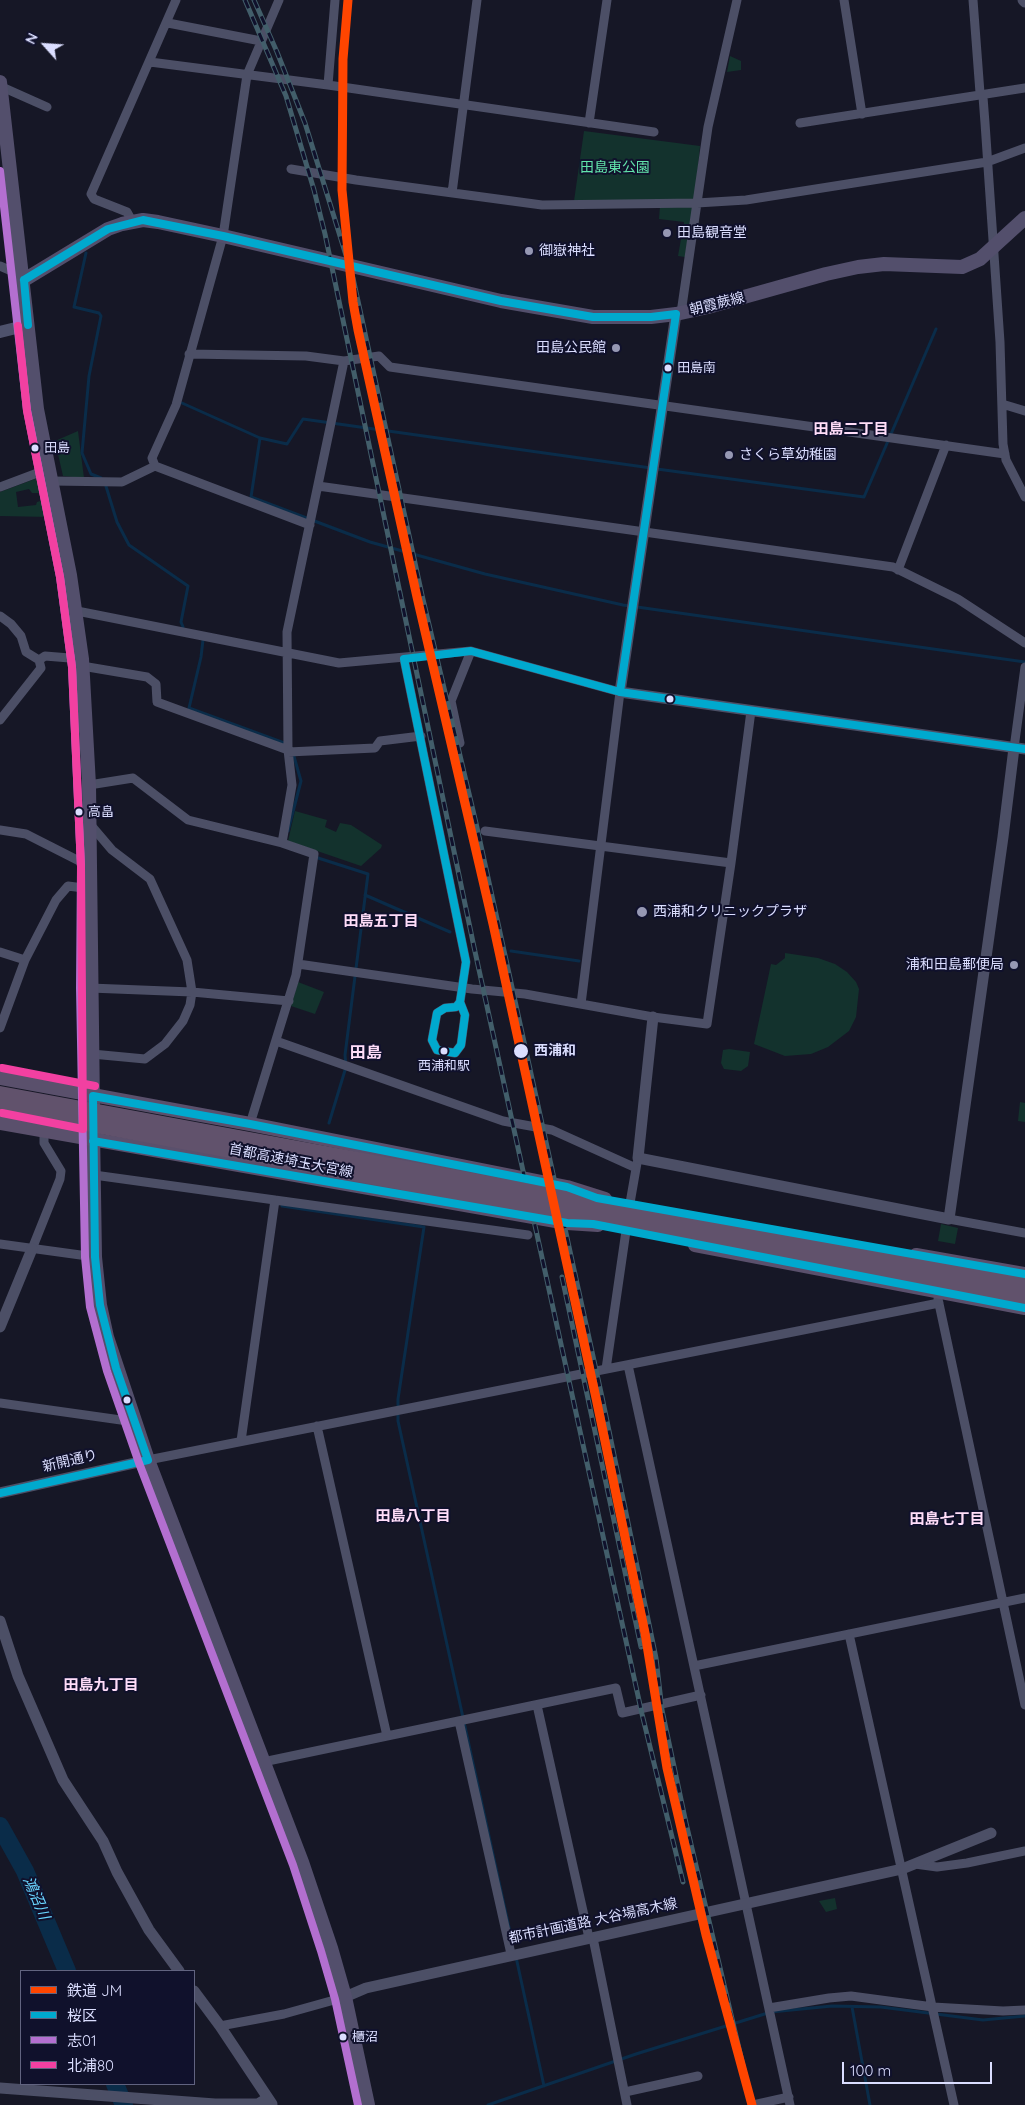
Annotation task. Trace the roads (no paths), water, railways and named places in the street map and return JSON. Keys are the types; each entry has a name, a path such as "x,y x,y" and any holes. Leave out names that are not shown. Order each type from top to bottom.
{"highway":[{"path":"0,1078 250,1124 567,1187 598,1198"},
{"path":"0,1089 56,1100"},
{"name":"首都高速埼玉大宮線","path":"0,1094 1025,1283"},
{"name":"首都高速埼玉大宮線","path":"0,1107 1025,1298"},
{"path":"0,1111 55,1121"},
{"path":"127,1112 556,1192 630,1203 1025,1274"},
{"path":"0,1123 93,1141 567,1223 593,1224"},
{"path":"125,1135 556,1214 593,1224 938,1297 1025,1308"}],"main road":[{"path":"0,82 37,409 77,611 82,663 89,785 91,867 90,988 95,1257 100,1305 116,1368 148,1460 302,1862 345,1997 368,2105"},
{"name":"朝霞蕨線","path":"23,278 108,230 132,221 158,222 501,301 593,317 651,317 678,314 858,267 884,264 962,267 980,259 992,246 1025,218"},
{"path":"0,332 28,325"}],"street":[{"path":"132,221 126,212 94,199 91,194 168,23 176,0"},
{"path":"155,466 152,458 176,405 223,236 247,74 279,0"},
{"path":"328,85 335,0"},
{"path":"452,192 477,0"},
{"path":"589,123 606,0"},
{"path":"582,1004 620,692 661,405 698,203 708,127 737,0"},
{"path":"844,0 862,114"},
{"path":"973,0 988,162 992,246 1000,342 1003,444 1005,454 1025,497"},
{"path":"168,23 261,41"},
{"path":"150,62 328,85 654,132"},
{"path":"0,86 48,107"},
{"path":"800,123 1025,88"},
{"path":"291,169 356,180 542,205 698,203 746,200 988,162 1025,148"},
{"path":"0,266 23,278"},
{"path":"189,354 306,356 344,361 379,356 390,367 1005,454"},
{"path":"282,843 292,785 288,751 287,632 344,361"},
{"path":"1002,404 1025,411"},
{"path":"898,570 946,446"},
{"path":"0,487 50,475 122,482 155,466 310,525"},
{"path":"318,486 892,567 958,599 1025,643"},
{"path":"77,611 339,664 471,652 620,692 1019,748"},
{"path":"0,616 11,624 21,636 26,652 39,660 41,668 0,720"},
{"path":"460,743 451,701 471,652"},
{"path":"39,660 45,656 147,677 156,684 157,702 288,751 375,748 380,741 421,736"},
{"path":"404,659 466,962 460,1002 465,1015 461,1045 455,1053 437,1050 432,1040 437,1013 442,1009 456,1006 460,1002"},
{"path":"949,1219 1003,837 1019,748 1025,667"},
{"path":"298,964 463,988 525,994 653,1017 707,1024 731,863 750,711"},
{"path":"89,785 133,778 188,820 282,843 314,854 298,964 250,1124"},
{"path":"89,822 112,850 150,879 187,960 192,992 190,1005 183,1021 165,1044 145,1059 92,1054"},
{"path":"0,830 26,834 91,867"},
{"path":"484,831 731,863"},
{"path":"0,1028 25,960 56,900 68,886 91,889"},
{"path":"0,952 25,960"},
{"path":"90,988 192,992 288,1001"},
{"path":"630,1203 637,1163 653,1017"},
{"path":"276,1041 503,1121 552,1130 637,1163 1025,1233"},
{"path":"0,1327 60,1179 61,1171 44,1143 44,1131"},
{"path":"94,1175 528,1235"},
{"path":"240,1441 275,1200"},
{"path":"606,1369 626,1231"},
{"path":"0,1244 95,1257"},
{"path":"148,1460 628,1365 938,1297 1025,1705"},
{"path":"628,1365 790,2101 753,2105"},
{"path":"0,1402 135,1422"},
{"path":"317,1426 387,1736"},
{"name":"新開通り","path":"0,1493 148,1460"},
{"path":"694,1666 1025,1598"},
{"path":"0,1621 18,1676 64,1780 103,1841 117,1872 149,1930 178,1970"},
{"path":"849,1634 954,2105"},
{"path":"263,1762 616,1688 622,1713 701,1696"},
{"path":"537,1705 591,1938 627,2105"},
{"path":"460,1721 514,1954"},
{"name":"都市計画道路 大谷場高木線","path":"345,1997 366,1988 902,1868 991,1833"},
{"path":"915,1864 937,1867 1025,1851"},
{"path":"0,2088 146,2100 247,2104 270,2102 195,1991"},
{"path":"769,2008 851,1996 933,2007 1003,2011 1025,2010"},
{"path":"220,2026 284,2014 345,1997"},
{"path":"625,2092 698,2076"}],"waterway":[{"path":"86,253 74,307 99,313 101,316 89,376 82,453 91,474 101,478"},
{"path":"657,469 864,497 936,329"},
{"path":"182,403 260,438 287,444 303,419 651,468"},
{"path":"260,438 251,497 370,542 485,574 623,605 1025,662"},
{"path":"105,483 117,522 129,545 188,586 181,622 183,627"},
{"path":"203,640 189,708 287,744"},
{"path":"288,831 301,781 293,753"},
{"path":"315,857 368,874 345,1055 346,1067 329,1123"},
{"path":"365,895 450,932"},
{"path":"511,951 579,961"},
{"path":"282,1206 424,1227 398,1399 398,1421 510,1932"},
{"name":"鴻沼川","path":"0,1826 25,1871 67,1970"},
{"path":"516,1957 544,2086"},
{"path":"488,2105 636,2054 771,2012 832,2006 881,2007 983,2020 1025,2016"},
{"path":"852,2007 870,2105"},
{"name":"鴻沼川","path":"115,2085 124,2105"}],"railway":[{"path":"245,0 286,96 325,234 474,947 642,1714 683,1882"},
{"path":"254,0 305,123 353,278 422,595 476,823 602,1397 656,1658 662,1710 686,1823 749,2091"},
{"path":"562,1277 641,1647"}],"rail line":[{"name":"JM","path":"348,0 343,59 342,190 353,302 358,330 417,597 493,924 596,1398 645,1633 667,1768 706,1935 752,2105"}],"place":[{"name":"田島観音堂","path":"667,233"},
{"name":"御嶽神社","path":"529,251"},
{"name":"田島公民館","path":"616,348"},
{"name":"田島南","path":"668,368"},
{"name":"田島","path":"35,448"},
{"name":"さくら草幼稚園","path":"729,455"},
{"name":"高畠","path":"79,812"},
{"name":"西浦和クリニックプラザ","path":"642,912"},
{"name":"浦和田島郵便局","path":"1014,965"},
{"name":"西浦和駅","path":"444,1051"},
{"name":"西浦和","path":"521,1051"},
{"name":"櫃沼","path":"343,2037"}],"district":[{"name":"田島二丁目","path":"851,429"},
{"name":"田島五丁目","path":"381,921"},
{"name":"田島","path":"366,1053"},
{"name":"田島八丁目","path":"413,1516"},
{"name":"田島七丁目","path":"947,1519"},
{"name":"田島九丁目","path":"101,1685"}],"park label":[{"name":"田島東公園","path":"615,168"}]}
